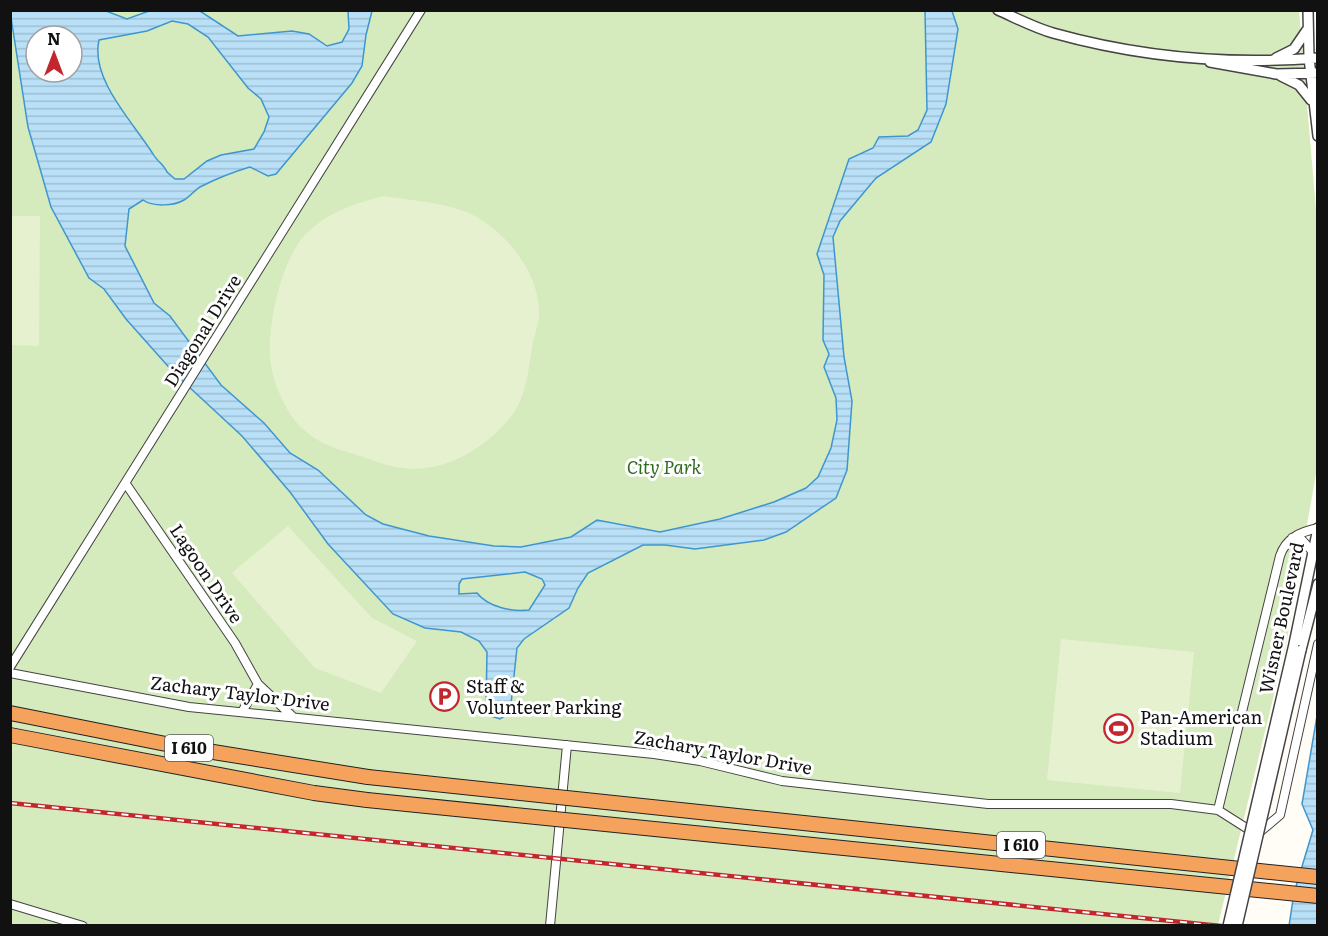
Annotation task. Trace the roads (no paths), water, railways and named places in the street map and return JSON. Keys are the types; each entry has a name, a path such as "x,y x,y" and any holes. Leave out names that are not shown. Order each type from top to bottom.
{"highway":[{"name":"I 610","path":"10,713 176,746 368,777 1317,877"},
{"name":"I 610","path":"10,735 315,793 368,800 1317,896"}],"street":[{"name":"Diagonal Drive","path":"10,668 421,10"},
{"path":"998,10 1051,33 1143,54 1271,60 1313,58"},
{"path":"1308,10 1317,136"},
{"path":"1271,60 1294,49 1308,26"},
{"path":"1191,58 1276,74 1314,73"},
{"path":"1276,74 1297,84 1313,103"},
{"name":"Lagoon Drive","path":"126,484 235,643 258,684 292,716"},
{"path":"1218,810 1280,556 1284,545 1292,538 1317,528"},
{"name":"Wisner Boulevard","path":"1237,926 1298,647 1317,528"},
{"path":"1292,538 1302,540 1312,551"},
{"name":"Wisner Boulevard","path":"1228,926 1298,647 1317,584"},
{"name":"Zachary Taylor Drive","path":"10,673 189,707 567,745 700,761 782,781 988,804 1129,802 1218,810 1251,831 1261,831 1280,815 1317,644"},
{"path":"242,712 258,684"},
{"path":"550,926 567,745"},
{"path":"10,904 83,926"}],"water":[{"path":"10,11 106,11 127,19 149,11 200,11 238,36 292,31 309,34 327,46 342,42 349,29 348,11 372,11 362,66 352,83 276,174 268,176 250,167 202,186 180,202 158,205 143,200 129,209 125,246 154,303 170,316 221,385 264,423 290,453 318,470 366,515 383,524 429,536 494,546 521,547 571,537 597,520 660,532 720,519 774,502 806,488 818,477 831,448 837,420 836,398 824,367 829,354 823,340 824,275 817,254 849,159 873,148 879,137 908,136 918,130 927,110 925,11 952,11 958,29 946,104 931,142 876,178 840,221 833,237 844,357 852,401 847,470 836,498 786,532 764,540 695,549 643,545 588,573 569,608 524,639 517,648 510,713 500,719 491,716 486,708 487,652 479,641 461,632 425,628 393,614 328,544 290,492 242,436 174,373 126,319 104,289 89,278 51,207 28,127","holes":["172,21 188,24 208,37 248,88 261,99 269,117 264,132 254,149 221,155 207,161 184,179 175,179 167,172 115,100 101,70 98,55 99,40 147,31","525,572 542,579 545,585 529,610 501,608 487,602 477,593 459,594 459,584 462,579"]},
{"path":"1317,716 1317,925 1289,926 1294,893 1313,830 1302,804"}],"railway":[{"path":"10,803 1221,926"}],"place":[{"name":"Staff & Volunteer Parking","path":"445,697"},
{"name":"Pan-American Stadium","path":"1119,728"}],"park label":[{"name":"City Park","path":"664,468"}]}
